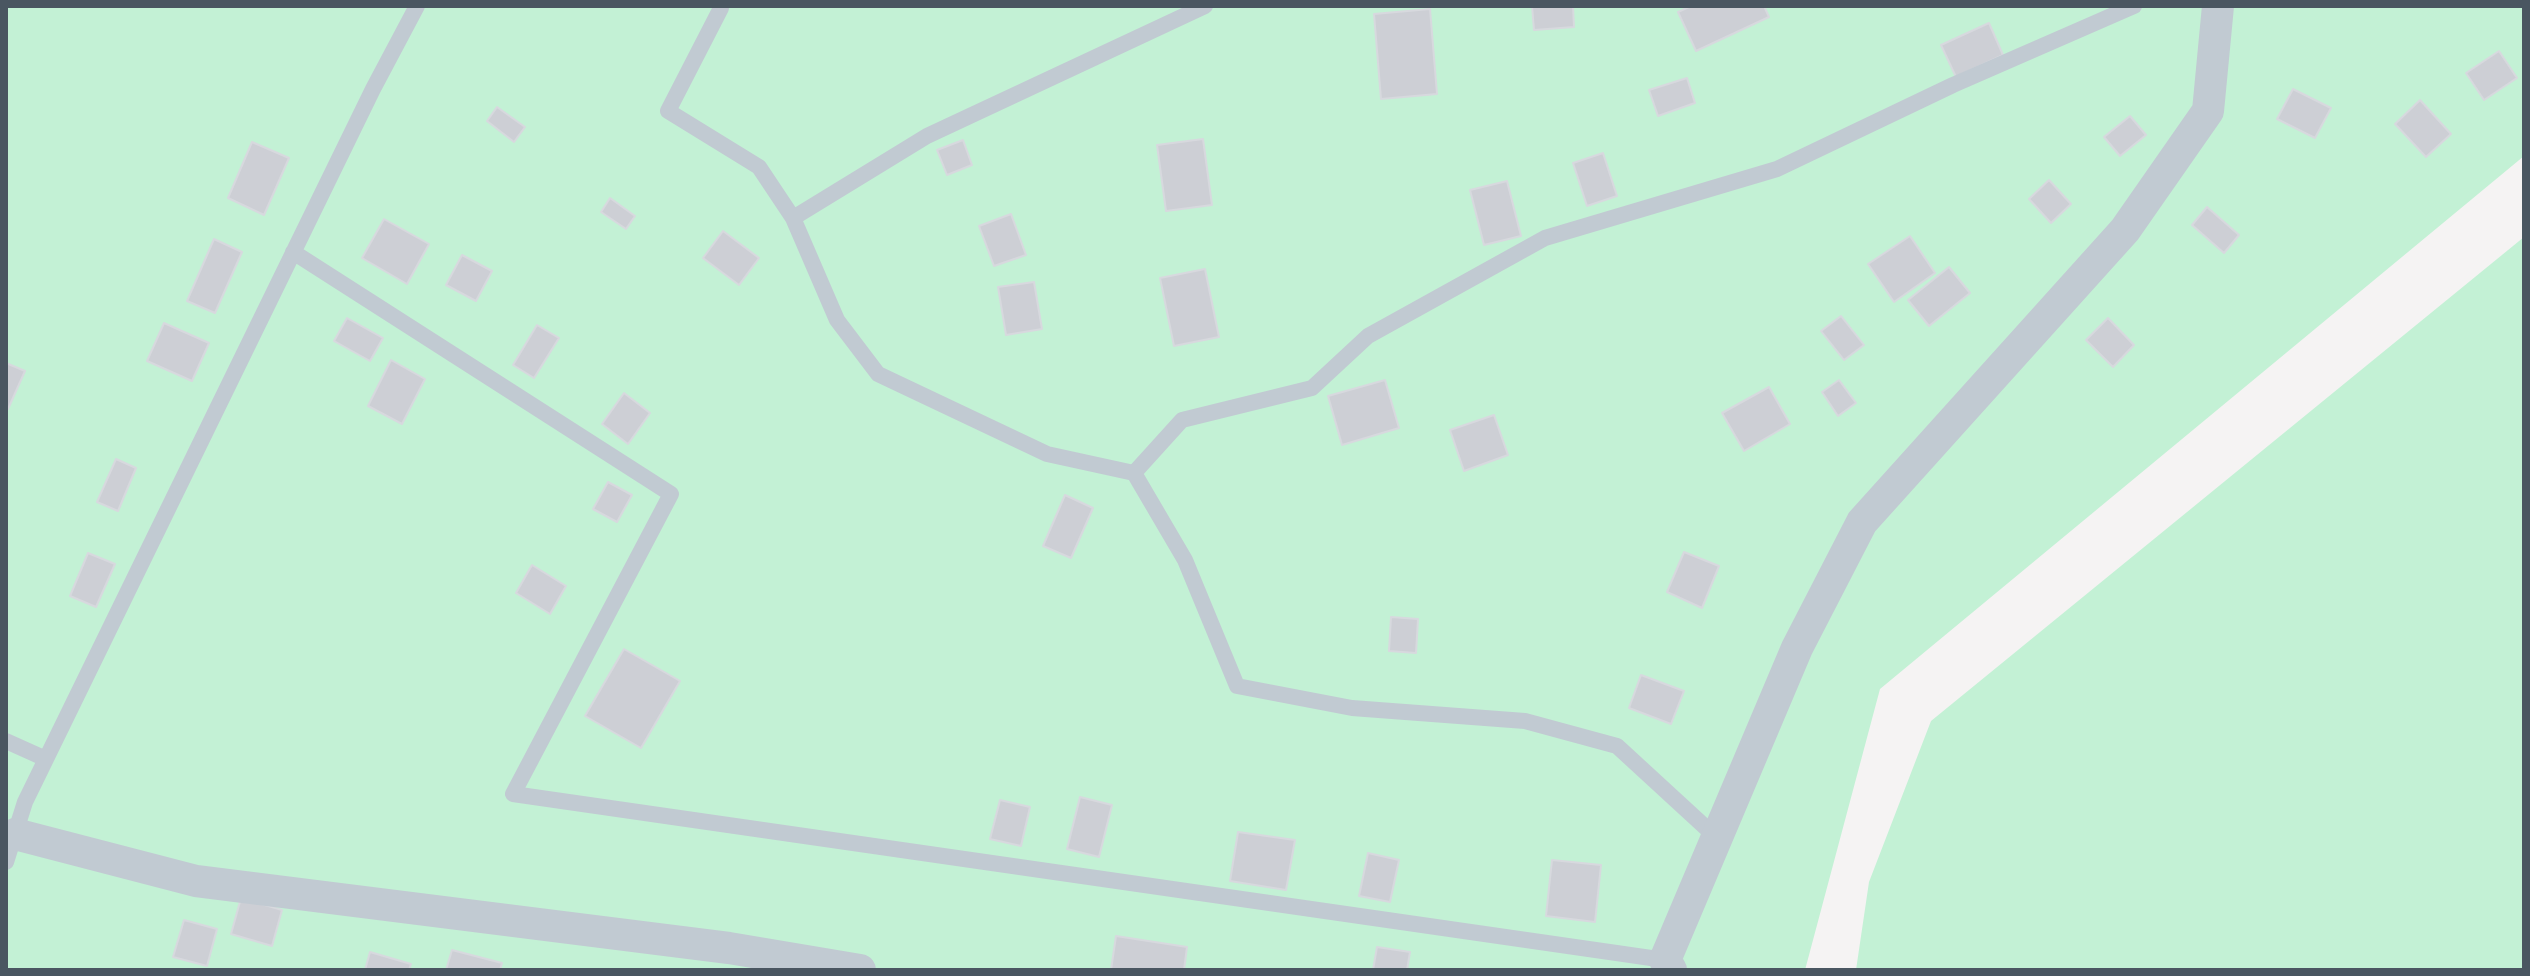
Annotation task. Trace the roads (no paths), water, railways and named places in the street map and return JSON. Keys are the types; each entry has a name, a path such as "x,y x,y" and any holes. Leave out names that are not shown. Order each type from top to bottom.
{"street":[{"path":"1668,965 1716,837 1797,648 1862,522 2125,230 2208,111 2218,6"},
{"path":"9,852 196,881 729,948 860,970"}],"lane":[{"path":"9,852 25,802 373,89 417,6"},
{"path":"793,218 927,136 1205,6"},
{"path":"1134,473 1182,420 1312,388 1368,336 1545,238 1777,169 1953,85 2134,6"},
{"path":"721,8 668,111 759,167 793,218 837,320 878,374 1047,454 1134,473 1185,560 1237,686 1352,708 1525,721 1617,746 1716,837"},
{"path":"293,252 671,494 513,794 1668,965"},
{"path":"6,741 46,759"}]}
